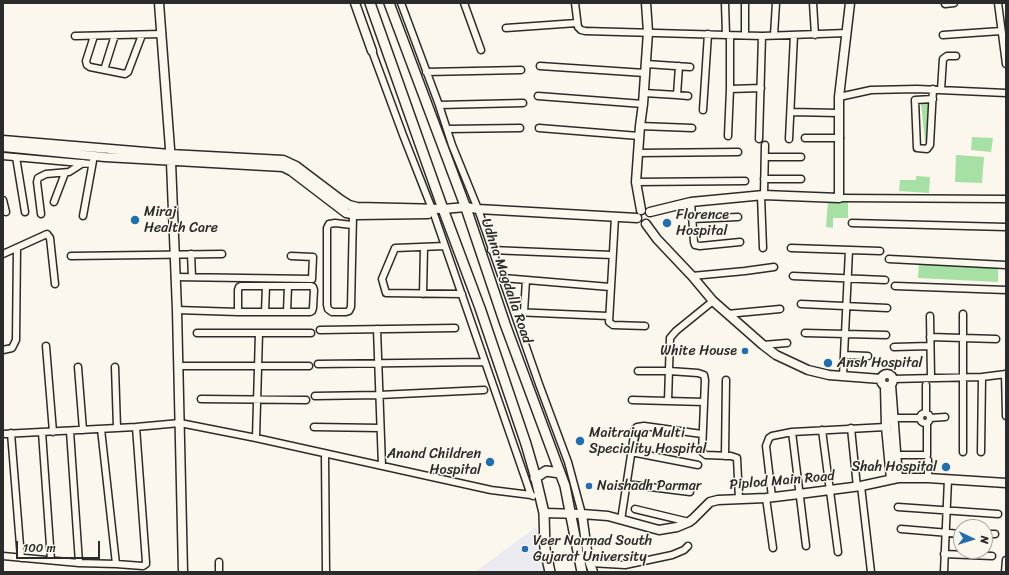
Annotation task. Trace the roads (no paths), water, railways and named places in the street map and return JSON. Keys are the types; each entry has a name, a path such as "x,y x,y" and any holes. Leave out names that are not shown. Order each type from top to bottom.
{"main road":[{"path":"370,3 438,211 480,308 526,444 536,478 536,496 544,513 545,549 550,572"},
{"name":"Udhna Magdalla Road","path":"389,3 466,209 505,324 565,486 582,572"},
{"path":"536,478 546,472 560,473"}],"street":[{"path":"160,3 171,158 177,310 182,572"},
{"path":"3,434 136,427 180,423 256,438 491,490 536,496 485,362 445,246 438,211 403,135 355,3"},
{"path":"402,3 447,129 478,209 491,250 503,278 539,384 568,462 582,514 590,563 593,572"},
{"path":"464,3 480,50"},
{"path":"575,3 578,27 582,30 762,36 847,33"},
{"path":"636,218 640,210 636,182 648,32 646,3"},
{"path":"725,3 730,89 728,136"},
{"path":"745,3 745,35"},
{"path":"774,35 776,3"},
{"path":"813,3 815,35"},
{"path":"839,198 839,97 850,3"},
{"path":"945,4 954,3"},
{"path":"998,3 1003,14 1002,31 1006,64"},
{"path":"506,28 577,23"},
{"path":"943,35 1002,31"},
{"path":"75,36 162,34"},
{"path":"704,110 708,34"},
{"path":"104,70 115,35"},
{"path":"94,36 86,63 90,67 124,74 128,72 142,35"},
{"path":"789,139 794,35"},
{"path":"759,139 762,36"},
{"path":"941,90 943,59 947,56 956,56"},
{"path":"646,64 690,67"},
{"path":"540,66 645,73"},
{"path":"677,95 679,66"},
{"path":"426,72 521,70"},
{"path":"730,89 761,88"},
{"path":"839,97 871,90 917,89 1006,93"},
{"path":"933,90 933,98 930,145 927,149 917,148 915,100 933,98"},
{"path":"644,92 688,96"},
{"path":"538,96 643,104"},
{"path":"439,105 523,103"},
{"path":"791,112 839,113"},
{"path":"640,126 692,128"},
{"path":"447,129 520,128"},
{"path":"538,128 639,136"},
{"path":"805,138 840,138"},
{"path":"3,140 23,145 283,167 291,171 346,213 353,215 478,209 636,218 639,222 646,224 657,239 713,301 763,345 790,363 808,370 887,382 931,378 982,377 1005,374 1006,416"},
{"path":"3,147 23,145"},
{"path":"763,248 762,196 765,145"},
{"path":"82,216 92,164 96,152"},
{"path":"638,153 738,152"},
{"path":"3,156 92,164"},
{"path":"16,157 25,212"},
{"path":"765,157 801,157"},
{"path":"171,158 283,160 296,166 341,200 353,207 438,211"},
{"path":"40,214 37,182 38,178 46,174 65,173 74,170 83,163"},
{"path":"54,202 65,173"},
{"path":"764,179 801,179"},
{"path":"636,182 746,181"},
{"path":"640,210 650,212 691,202 762,196 1006,199"},
{"path":"3,200 6,212"},
{"path":"691,202 695,245 700,246 740,242"},
{"path":"646,224 651,219 650,212"},
{"path":"352,225 335,223 329,224 327,228 327,305 328,309 332,312 346,312 349,311 351,307 353,215"},
{"path":"615,217 608,322 613,325 645,326"},
{"path":"692,219 738,217"},
{"path":"852,223 1006,227"},
{"path":"3,254 44,234 49,236 55,284"},
{"path":"445,246 395,248 382,278 386,294 462,294"},
{"path":"423,294 424,247"},
{"path":"3,350 12,348 16,340 17,248"},
{"path":"791,248 880,251"},
{"path":"491,250 612,255"},
{"path":"843,376 849,250"},
{"path":"191,254 192,277"},
{"path":"71,256 222,254"},
{"path":"175,277 312,279 313,257 291,256"},
{"path":"889,258 1006,264"},
{"path":"692,276 774,267"},
{"path":"793,276 885,280"},
{"path":"503,278 610,287"},
{"path":"524,312 526,280"},
{"path":"177,310 238,312 312,311 314,290 311,286 239,286 238,312"},
{"path":"265,312 266,286"},
{"path":"287,312 288,286"},
{"path":"895,286 1006,290"},
{"path":"668,401 670,342 672,335 713,301"},
{"path":"801,304 887,308"},
{"path":"727,314 780,309"},
{"path":"514,312 608,316"},
{"path":"963,314 963,452"},
{"path":"930,316 931,378"},
{"path":"320,330 455,328"},
{"path":"377,330 382,466"},
{"path":"197,333 311,333"},
{"path":"256,438 258,333"},
{"path":"805,333 886,335"},
{"path":"930,337 996,339"},
{"path":"763,345 787,343"},
{"path":"46,346 53,432"},
{"path":"894,347 930,346"},
{"path":"845,355 868,356"},
{"path":"318,364 485,362"},
{"path":"78,366 83,430"},
{"path":"178,366 308,366"},
{"path":"115,367 118,428"},
{"path":"638,371 669,371 698,373 704,375 705,380 701,448 703,454 734,456 738,461 739,499"},
{"path":"981,452 982,377"},
{"path":"725,456 726,380"},
{"path":"887,382 894,418 897,455 894,478"},
{"path":"887,382 886,427 894,478"},
{"path":"897,455 927,455 926,385"},
{"path":"315,396 379,395 484,390"},
{"path":"201,399 306,400"},
{"path":"632,400 704,402"},
{"path":"894,418 920,418 922,422 927,418 945,417"},
{"path":"621,520 636,427 640,426 702,434"},
{"path":"3,556 80,563 143,566 146,564 136,427"},
{"path":"314,427 380,428"},
{"path":"773,548 766,450 767,441 769,438 775,434 792,432 886,427"},
{"path":"851,428 871,572"},
{"path":"101,429 116,564"},
{"path":"822,430 838,552"},
{"path":"70,431 80,563"},
{"path":"42,432 51,560"},
{"path":"792,432 806,546"},
{"path":"11,433 21,558"},
{"path":"631,452 698,465"},
{"path":"325,454 326,572"},
{"path":"928,460 928,478"},
{"name":"Piplod Main Road","path":"544,513 608,516 659,530 677,527 689,522 710,502 718,500 769,498 859,487 894,478 928,478 1006,483"},
{"path":"944,572 948,479"},
{"path":"626,484 690,492"},
{"path":"898,507 998,514"},
{"path":"635,509 689,522"},
{"path":"901,529 953,534"},
{"path":"590,563 625,565 672,555 684,550 688,546"},
{"path":"944,554 953,554"},
{"path":"1005,572 1006,560"},
{"path":"219,562 219,572"}],"place":[{"name":"Miraj Health Care","path":"135,220"},
{"name":"Florence Hospital","path":"667,223"},
{"name":"White House","path":"745,351"},
{"name":"Ansh Hospital","path":"828,363"},
{"name":"Maitraiya Multi Speciality Hospital","path":"580,441"},
{"name":"Anand Children Hospital","path":"490,462"},
{"name":"Shah Hospital","path":"946,467"},
{"name":"Naishadh Parmar","path":"589,486"},
{"name":"Veer Narmad South Gujarat University","path":"525,549"}]}
